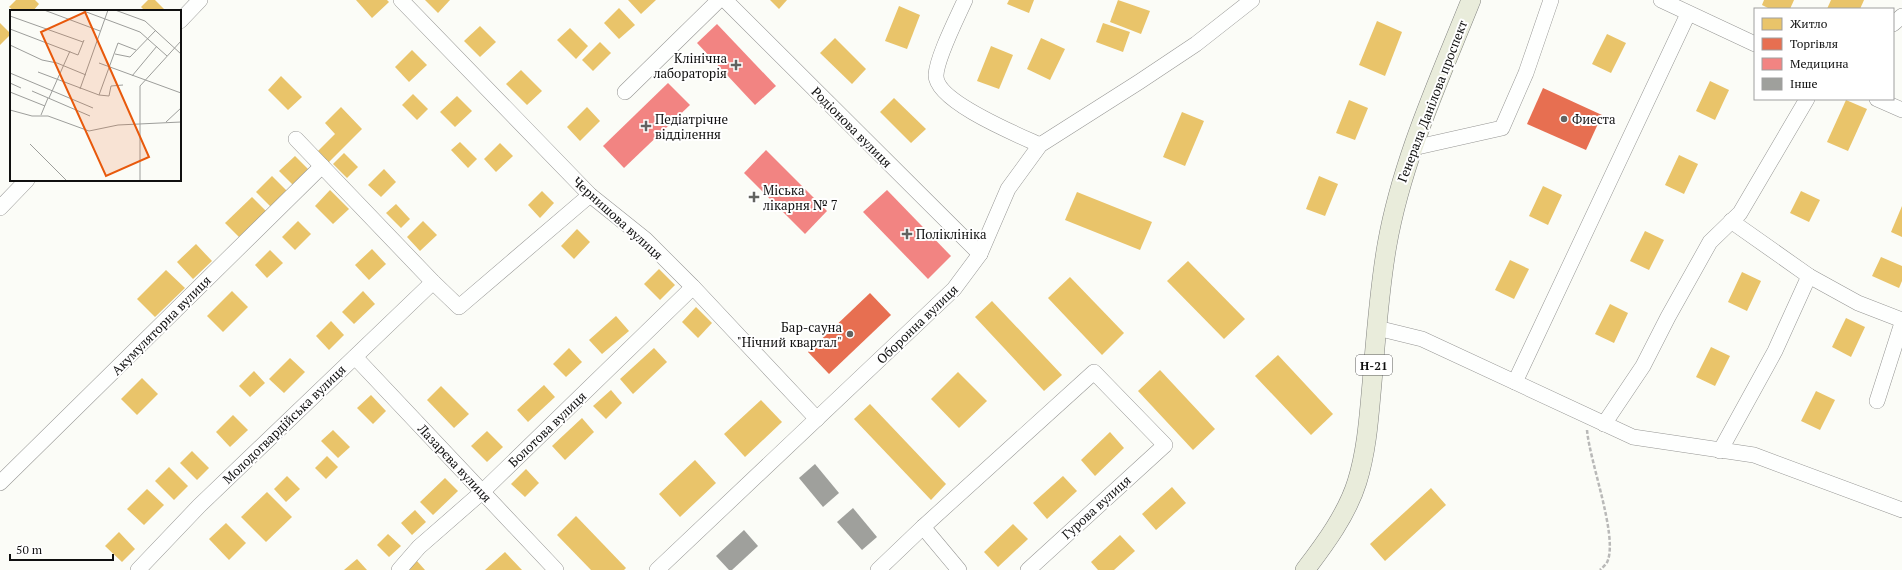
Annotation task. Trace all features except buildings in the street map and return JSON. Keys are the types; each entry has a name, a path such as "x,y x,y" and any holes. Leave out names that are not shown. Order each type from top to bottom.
{"main road":[{"name":"Генерала Данілова проспект","path":"1305,570 1332,535 1357,482 1369,423 1377,328 1387,245 1400,185 1471,0"}],"street":[{"path":"181,20 200,0"},
{"name":"Чернишова вулиця","path":"401,0 590,195 645,239 693,287 817,419"},
{"path":"625,92 719,0"},
{"name":"Родіонова вулиця","path":"724,0 980,254"},
{"path":"965,0 940,60 936,76 942,91 959,104 989,121 1040,145 1196,44 1252,0"},
{"path":"1413,148 1502,128 1526,73 1551,0"},
{"path":"1661,0 1688,14 1754,44"},
{"path":"1515,382 1688,14"},
{"path":"1894,23 1902,16"},
{"path":"1604,424 1644,366 1668,317 1710,242 1740,213 1806,100"},
{"path":"1879,100 1902,110"},
{"path":"296,139 433,282 459,307 590,195"},
{"name":"Оборонна вулиця","path":"657,570 954,289 980,254 1008,189 1040,145"},
{"name":"Акумуляторна вулиця","path":"0,483 322,166"},
{"path":"0,208 26,181"},
{"path":"1732,221 1809,276 1858,303 1902,320"},
{"path":"1720,451 1775,351 1809,276"},
{"name":"Молодогвардійська вулиця","path":"138,570 199,506 433,282"},
{"name":"Болотова вулиця","path":"399,570 419,548 482,492 693,287"},
{"path":"1877,401 1902,323"},
{"path":"1377,328 1422,339 1633,437 1754,455 1902,510"},
{"name":"Лазарєва вулиця","path":"355,357 556,570"},
{"name":"Гурова вулиця","path":"923,527 1094,372 1165,445 1028,570"},
{"path":"878,570 923,527 959,570"}],"path":[{"path":"1585,416 1588,448 1610,536 1608,561 1600,570"}],"place":[{"name":"Клінічна лабораторія","path":"736,65"},
{"name":"Фиеста","path":"1564,119"},
{"name":"Педіатрічне відділення","path":"646,126"},
{"name":"Міська лікарня № 7","path":"754,197"},
{"name":"Поліклініка","path":"907,234"},
{"name":"Бар-сауна \"Нічний квартал\"","path":"850,334"}]}
